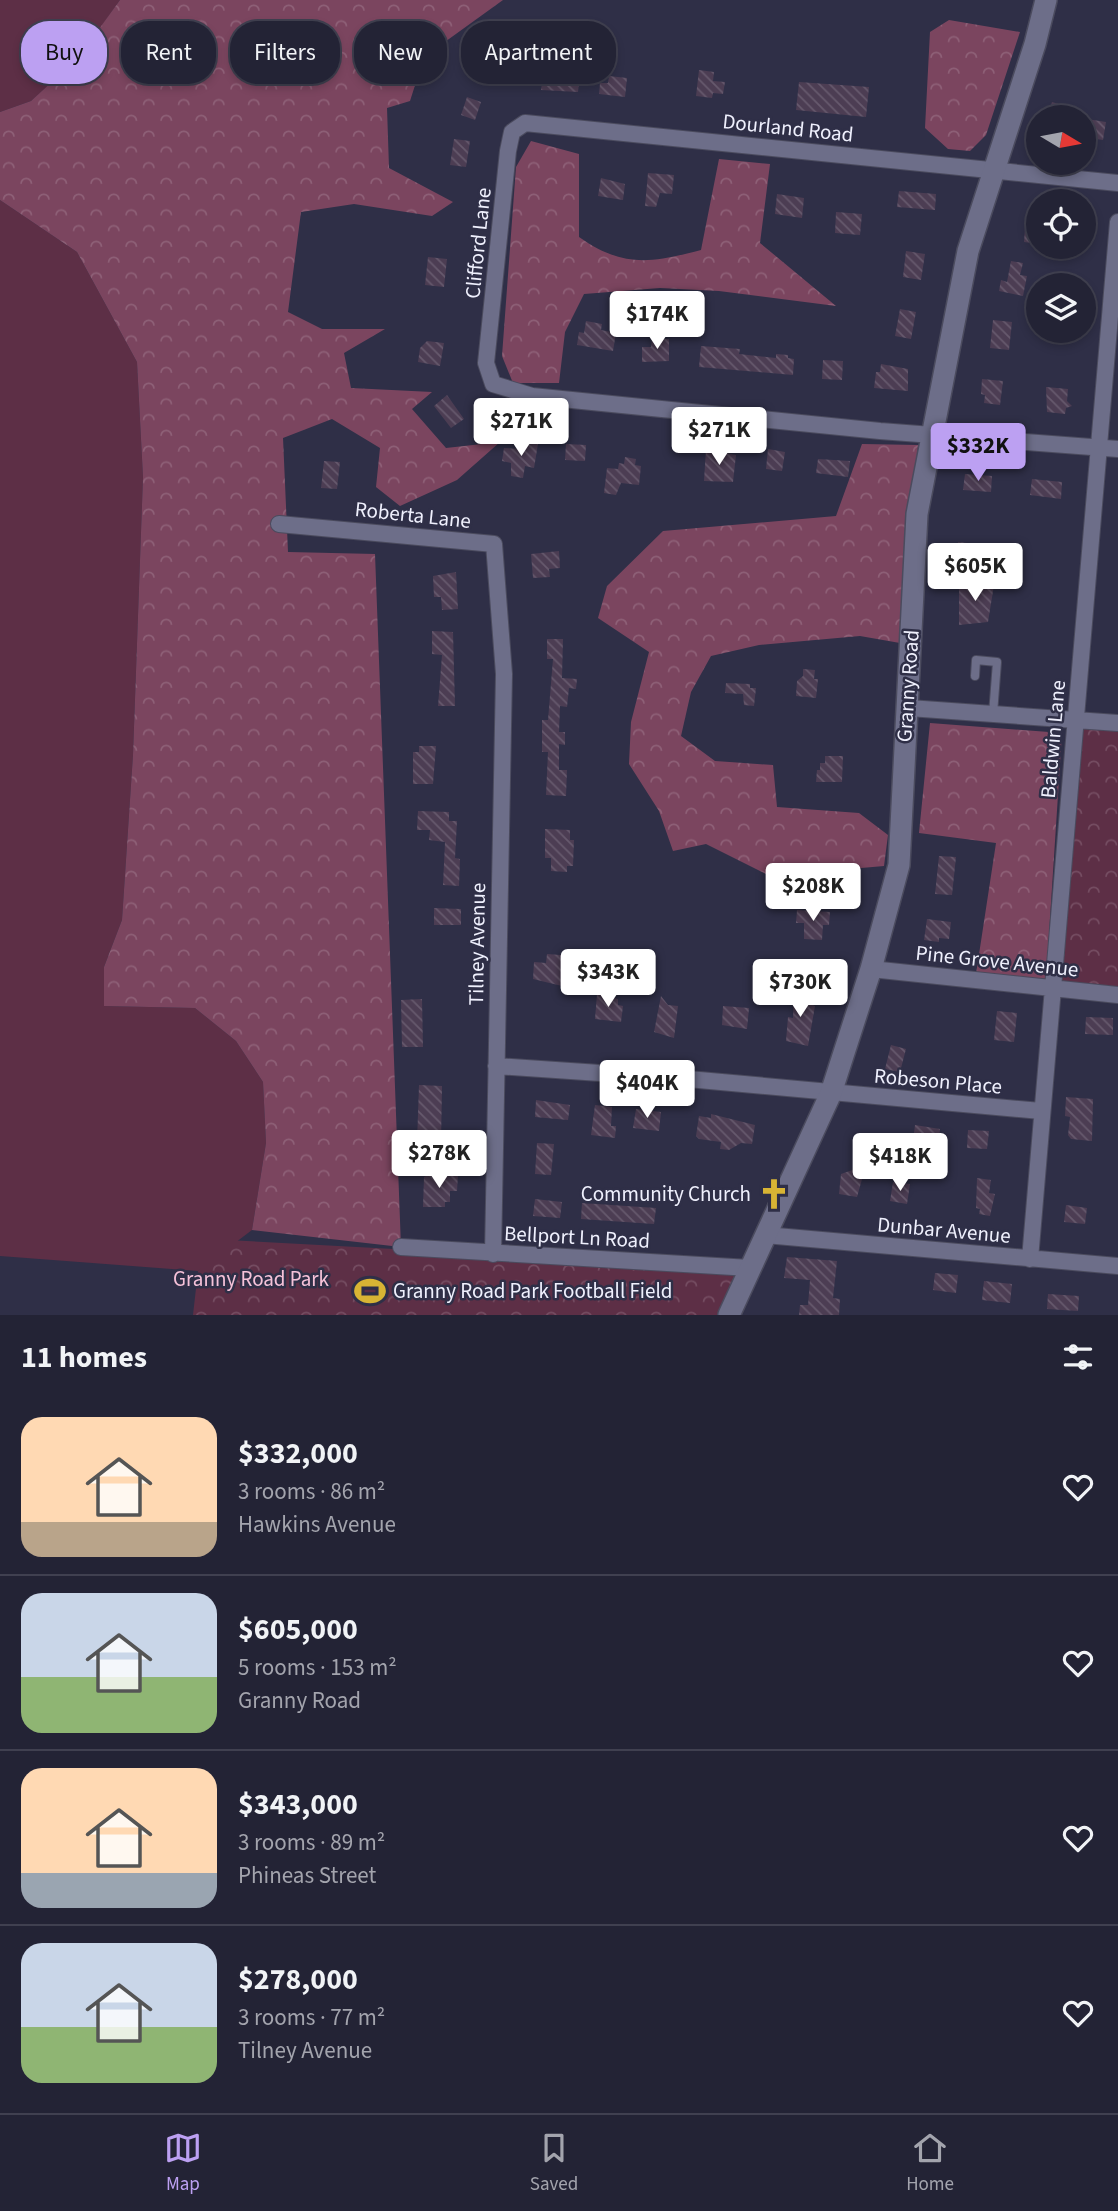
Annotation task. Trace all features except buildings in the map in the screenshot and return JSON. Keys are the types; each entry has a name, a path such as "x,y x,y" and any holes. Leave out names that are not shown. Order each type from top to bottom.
{"street":[{"name":"Granny Road","path":"729,1315 831,1093 871,969 899,865 917,514 968,251 1046,0"},
{"name":"Clifford Lane","path":"577,128 525,123 512,132 486,363 493,384 532,396 931,435"},
{"name":"Dourland Road","path":"577,128 1118,183"},
{"name":"Baldwin Lane","path":"1030,1259 1118,222"},
{"path":"931,435 1118,449"},
{"name":"Roberta Lane","path":"279,524 494,544 500,635"},
{"name":"Tilney Avenue","path":"494,1254 504,674 500,635"},
{"path":"909,708 1118,723"},
{"name":"Pine Grove Avenue","path":"871,969 1118,995"},
{"name":"Robeson Place","path":"496,1066 688,1079 1041,1111"},
{"name":"Dunbar Avenue","path":"765,1235 1118,1266"},
{"name":"Bellport Ln Road","path":"401,1247 750,1268"}],"lane":[{"path":"975,676 976,660 997,662 993,714"}],"green space":[{"path":"0,0 120,0 105,21 21,21 21,84 50,84 31,101 0,112"},
{"path":"120,0 503,0 474,21 461,21 461,30 447,40 447,21 354,21 354,84 415,84 410,101 387,108 389,168 453,202 432,216 354,204 301,212 288,312 322,329 385,329 344,353 351,388 432,392 412,409 446,448 500,442 457,480 400,506 376,487 380,448 332,419 283,438 288,552 375,554 401,1247 252,1230 266,1143 263,1082 236,1041 195,1008 104,1006 104,967 122,920 133,755 143,477 137,362 77,252 0,200 0,112 31,101 50,84 107,84 107,21 105,21"},
{"path":"949,20 1020,32 986,135 970,151 948,149 925,128 930,32"},
{"path":"531,141 579,154 579,237 610,254 638,260 667,258 701,250 719,159 770,164 760,243 836,306 719,291 660,288 584,294 565,332 559,383 513,383 502,356 516,167"},
{"path":"0,200 77,252 137,362 143,477 133,755 122,920 104,967 104,1006 195,1008 236,1041 263,1082 266,1143 252,1230 198,1271 0,1256"},
{"path":"862,444 918,445 900,643 860,636 759,645 711,656 691,692 681,736 715,761 773,765 777,807 859,813 888,835 884,866 770,876 706,844 673,851 659,811 629,764 631,722 649,652 598,618 607,586 663,531 836,516"},
{"path":"930,723 1062,733 1046,980 976,974 996,843 919,833"},
{"path":"1083,726 1118,729 1118,989 1059,984"},
{"name":"Granny Road Park","path":"227,1240 750,1268 731,1315 193,1315 198,1271"}],"place":[{"name":"Community Church","path":"774,1194"},
{"name":"Granny Road Park Football Field","path":"370,1291"}]}
